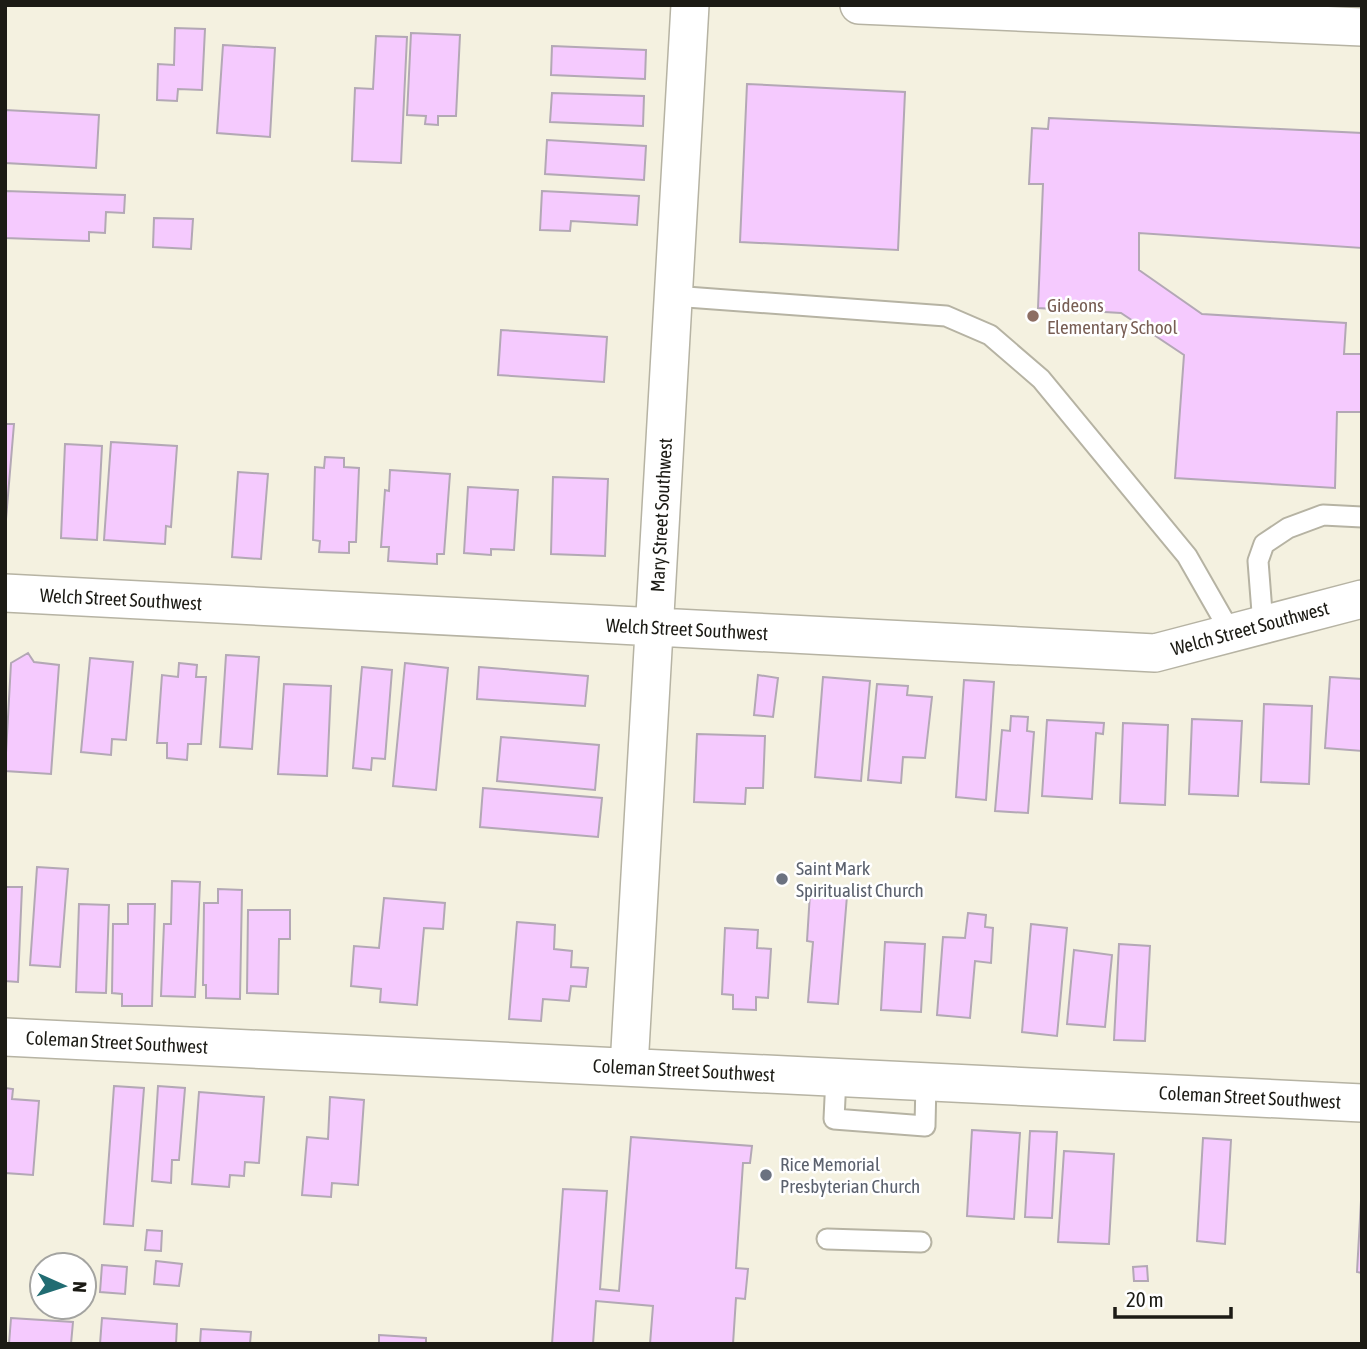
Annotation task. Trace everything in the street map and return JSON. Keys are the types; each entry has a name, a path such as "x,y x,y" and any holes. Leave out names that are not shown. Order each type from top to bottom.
{"street":[{"name":"Mary Street Southwest","path":"629,1067 690,5"},
{"path":"859,5 1362,27"},
{"name":"Welch Street Southwest","path":"5,593 1155,653 1362,598"},
{"name":"Coleman Street Southwest","path":"5,1037 1362,1103"}],"lane":[{"path":"673,296 946,316 990,335 1041,379 1247,629"},
{"path":"1247,629 1258,561 1264,544 1288,528 1324,515 1362,517"},
{"path":"827,1239 921,1242"}],"building":[{"path":"175,28 205,29 202,90 178,89 177,101 157,100 158,64 174,65"},
{"path":"411,33 460,35 456,116 438,116 438,125 425,124 426,116 407,115"},
{"path":"376,36 407,37 401,163 352,161 355,88 373,89"},
{"path":"223,45 275,48 270,137 217,133"},
{"path":"552,46 646,50 645,79 551,75"},
{"path":"747,84 905,92 898,250 740,242"},
{"path":"552,93 644,96 643,126 550,122"},
{"path":"5,110 99,115 96,168 5,163"},
{"path":"1049,118 1362,133 1362,248 1139,233 1139,270 1202,314 1346,323 1344,354 1362,354 1362,412 1337,412 1335,488 1175,478 1184,355 1121,313 1038,308 1043,184 1029,184 1032,128 1048,129"},
{"path":"547,140 646,146 644,180 545,174"},
{"path":"5,191 125,195 124,213 106,212 105,233 89,232 89,241 5,238"},
{"path":"542,191 639,196 637,225 571,221 570,231 540,230"},
{"path":"154,218 193,219 191,249 153,247"},
{"path":"501,330 607,337 604,382 498,375"},
{"path":"5,424 14,424 5,531"},
{"path":"111,442 177,446 171,527 166,526 165,544 104,540"},
{"path":"65,444 102,446 97,540 61,538"},
{"path":"325,457 344,458 344,467 359,468 356,542 349,542 349,553 319,552 320,541 313,540 315,467 324,468"},
{"path":"390,470 450,474 444,554 437,554 437,564 388,561 389,547 381,547 385,490 389,491"},
{"path":"238,472 268,474 261,559 232,557"},
{"path":"553,477 608,479 605,556 551,554"},
{"path":"468,487 518,490 514,550 491,549 491,555 464,553"},
{"path":"28,653 34,662 59,665 51,774 5,771 11,663"},
{"path":"226,655 259,657 252,749 220,747"},
{"path":"90,658 133,662 126,740 112,739 111,755 81,752"},
{"path":"179,663 197,665 196,677 206,677 201,744 188,744 187,760 167,758 167,743 157,743 162,675 178,677"},
{"path":"405,663 448,668 436,790 393,786"},
{"path":"362,667 392,670 385,759 372,758 371,770 353,768"},
{"path":"479,667 588,676 585,706 477,699"},
{"path":"758,675 778,678 773,717 754,715"},
{"path":"823,677 870,681 861,781 815,777"},
{"path":"1330,677 1362,679 1362,751 1325,748"},
{"path":"964,680 994,682 986,800 956,797"},
{"path":"284,684 331,686 327,776 278,774"},
{"path":"877,684 908,686 907,695 932,697 925,758 903,757 901,783 868,780"},
{"path":"1264,704 1312,706 1309,784 1261,782"},
{"path":"1011,716 1028,717 1027,731 1034,732 1028,813 995,811 1002,730 1010,731"},
{"path":"1192,719 1242,721 1238,796 1189,794"},
{"path":"1047,720 1104,723 1103,734 1096,733 1092,799 1042,796"},
{"path":"1123,723 1168,725 1165,805 1120,803"},
{"path":"697,734 765,736 763,788 746,788 745,804 694,802"},
{"path":"501,737 599,745 595,790 497,781"},
{"path":"483,788 602,798 598,837 480,827"},
{"path":"37,867 68,869 60,967 30,965"},
{"path":"172,881 200,882 195,997 161,996 164,924 171,924"},
{"path":"5,887 22,887 18,982 5,981"},
{"path":"218,889 242,890 240,999 206,998 206,985 203,985 204,903 218,903"},
{"path":"810,893 847,896 838,1004 808,1002 813,942 807,941"},
{"path":"384,898 445,903 443,929 424,928 417,1005 380,1002 381,989 351,986 354,946 379,948"},
{"path":"79,904 109,905 106,993 76,992"},
{"path":"128,904 155,904 152,1006 122,1006 122,994 112,993 113,924 128,924"},
{"path":"248,910 290,910 290,939 279,939 278,994 247,993"},
{"path":"968,913 986,915 985,927 993,928 991,963 975,961 970,1018 937,1015 943,937 965,938"},
{"path":"517,922 555,925 554,949 572,951 571,967 588,968 586,987 571,986 569,1001 543,999 541,1021 509,1019"},
{"path":"1031,924 1067,928 1057,1036 1022,1032"},
{"path":"725,928 758,930 757,948 771,949 768,998 756,997 756,1010 733,1009 733,995 722,994"},
{"path":"885,942 925,944 921,1012 881,1010"},
{"path":"1119,944 1150,946 1145,1041 1114,1040"},
{"path":"1074,950 1112,955 1105,1027 1067,1024"},
{"path":"114,1086 144,1088 133,1226 104,1224"},
{"path":"158,1086 185,1088 179,1160 172,1160 171,1183 152,1181"},
{"path":"5,1088 13,1089 12,1099 39,1101 33,1175 5,1173"},
{"path":"199,1092 264,1097 259,1163 245,1162 244,1176 230,1175 229,1187 192,1184"},
{"path":"330,1097 364,1100 358,1185 332,1183 331,1197 302,1195 307,1137 328,1139"},
{"path":"972,1130 1020,1133 1014,1219 967,1216"},
{"path":"1030,1131 1057,1132 1052,1218 1025,1217"},
{"path":"631,1137 752,1146 750,1163 743,1163 736,1268 748,1269 745,1299 736,1298 733,1344 650,1344 653,1306 596,1301 593,1344 552,1344 563,1189 607,1191 600,1289 619,1291"},
{"path":"1203,1138 1231,1140 1225,1244 1197,1241"},
{"path":"1064,1151 1114,1154 1109,1244 1058,1242"},
{"path":"1362,1183 1362,1273 1357,1272"},
{"path":"147,1230 162,1231 161,1251 145,1250"},
{"path":"156,1261 182,1264 179,1286 154,1284"},
{"path":"102,1265 127,1267 125,1294 100,1292"},
{"path":"1147,1266 1148,1281 1134,1281 1133,1267"},
{"path":"11,1318 73,1322 71,1344 9,1344"},
{"path":"102,1318 177,1324 176,1344 100,1344"},
{"path":"201,1329 251,1332 250,1344 200,1344"},
{"path":"379,1335 426,1338 426,1344 379,1344"}],"place":[{"name":"Gideons Elementary School","path":"1033,316"},
{"name":"Saint Mark Spiritualist Church","path":"782,879"},
{"name":"Rice Memorial Presbyterian Church","path":"766,1175"}]}
